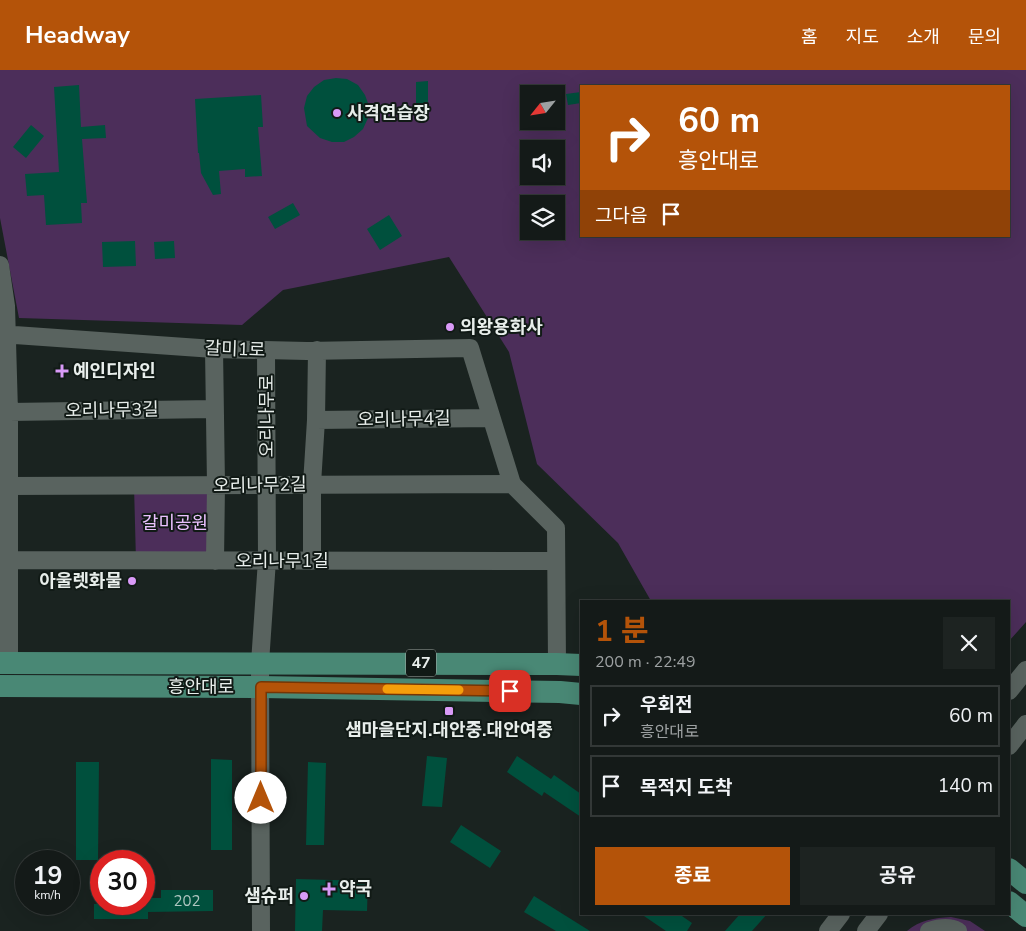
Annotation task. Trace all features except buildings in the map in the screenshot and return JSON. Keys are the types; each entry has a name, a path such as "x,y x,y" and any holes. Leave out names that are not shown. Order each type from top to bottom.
{"main road":[{"name":"흥안대로","path":"4,663 557,664 580,666"},
{"path":"217,663 217,687"},
{"name":"흥안대로","path":"0,686 261,687 580,694"},
{"path":"1010,903 1026,916"}],"street":[{"path":"0,265 6,306 3,334 9,412 9,560 4,663"},
{"name":"갈미1로","path":"3,334 214,349 470,348 491,418"},
{"path":"214,349 215,561"},
{"name":"오리나무로","path":"261,931 260,663 267,560 266,350"},
{"path":"312,561 312,484 316,420 317,350"},
{"name":"오리나무3길","path":"9,412 214,409"},
{"path":"491,418 512,484 556,528 557,664"},
{"name":"오리나무4길","path":"316,420 491,418"},
{"name":"오리나무2길","path":"9,486 512,484"},
{"name":"오리나무1길","path":"9,560 555,561"},
{"path":"1010,690 1026,670"},
{"path":"1010,745 1026,724"},
{"path":"828,931 840,915"},
{"path":"929,931 939,928 955,929 958,931"}],"green space":[{"path":"0,70 1026,70 1026,622 1010,640 1010,600 650,600 618,543 537,464 509,352 449,257 283,290 242,325 19,318 0,218"},
{"name":"갈미공원","path":"216,485 215,561 136,561 134,486"},
{"path":"951,917 970,921 985,931 907,931 917,924 928,920"}],"slow traffic":[{"path":"387,689 459,690"}],"place":[{"name":"사격연습장","path":"337,113"},
{"name":"의왕용화사","path":"450,327"},
{"name":"예인디자인","path":"62,371"},
{"name":"아울렛화물","path":"132,581"},
{"name":"샘마을단지.대안중.대안여중","path":"449,711"},
{"name":"약국","path":"329,889"},
{"name":"샘슈퍼","path":"304,896"}],"route":[{"path":"261,798 261,687 510,691"}]}
